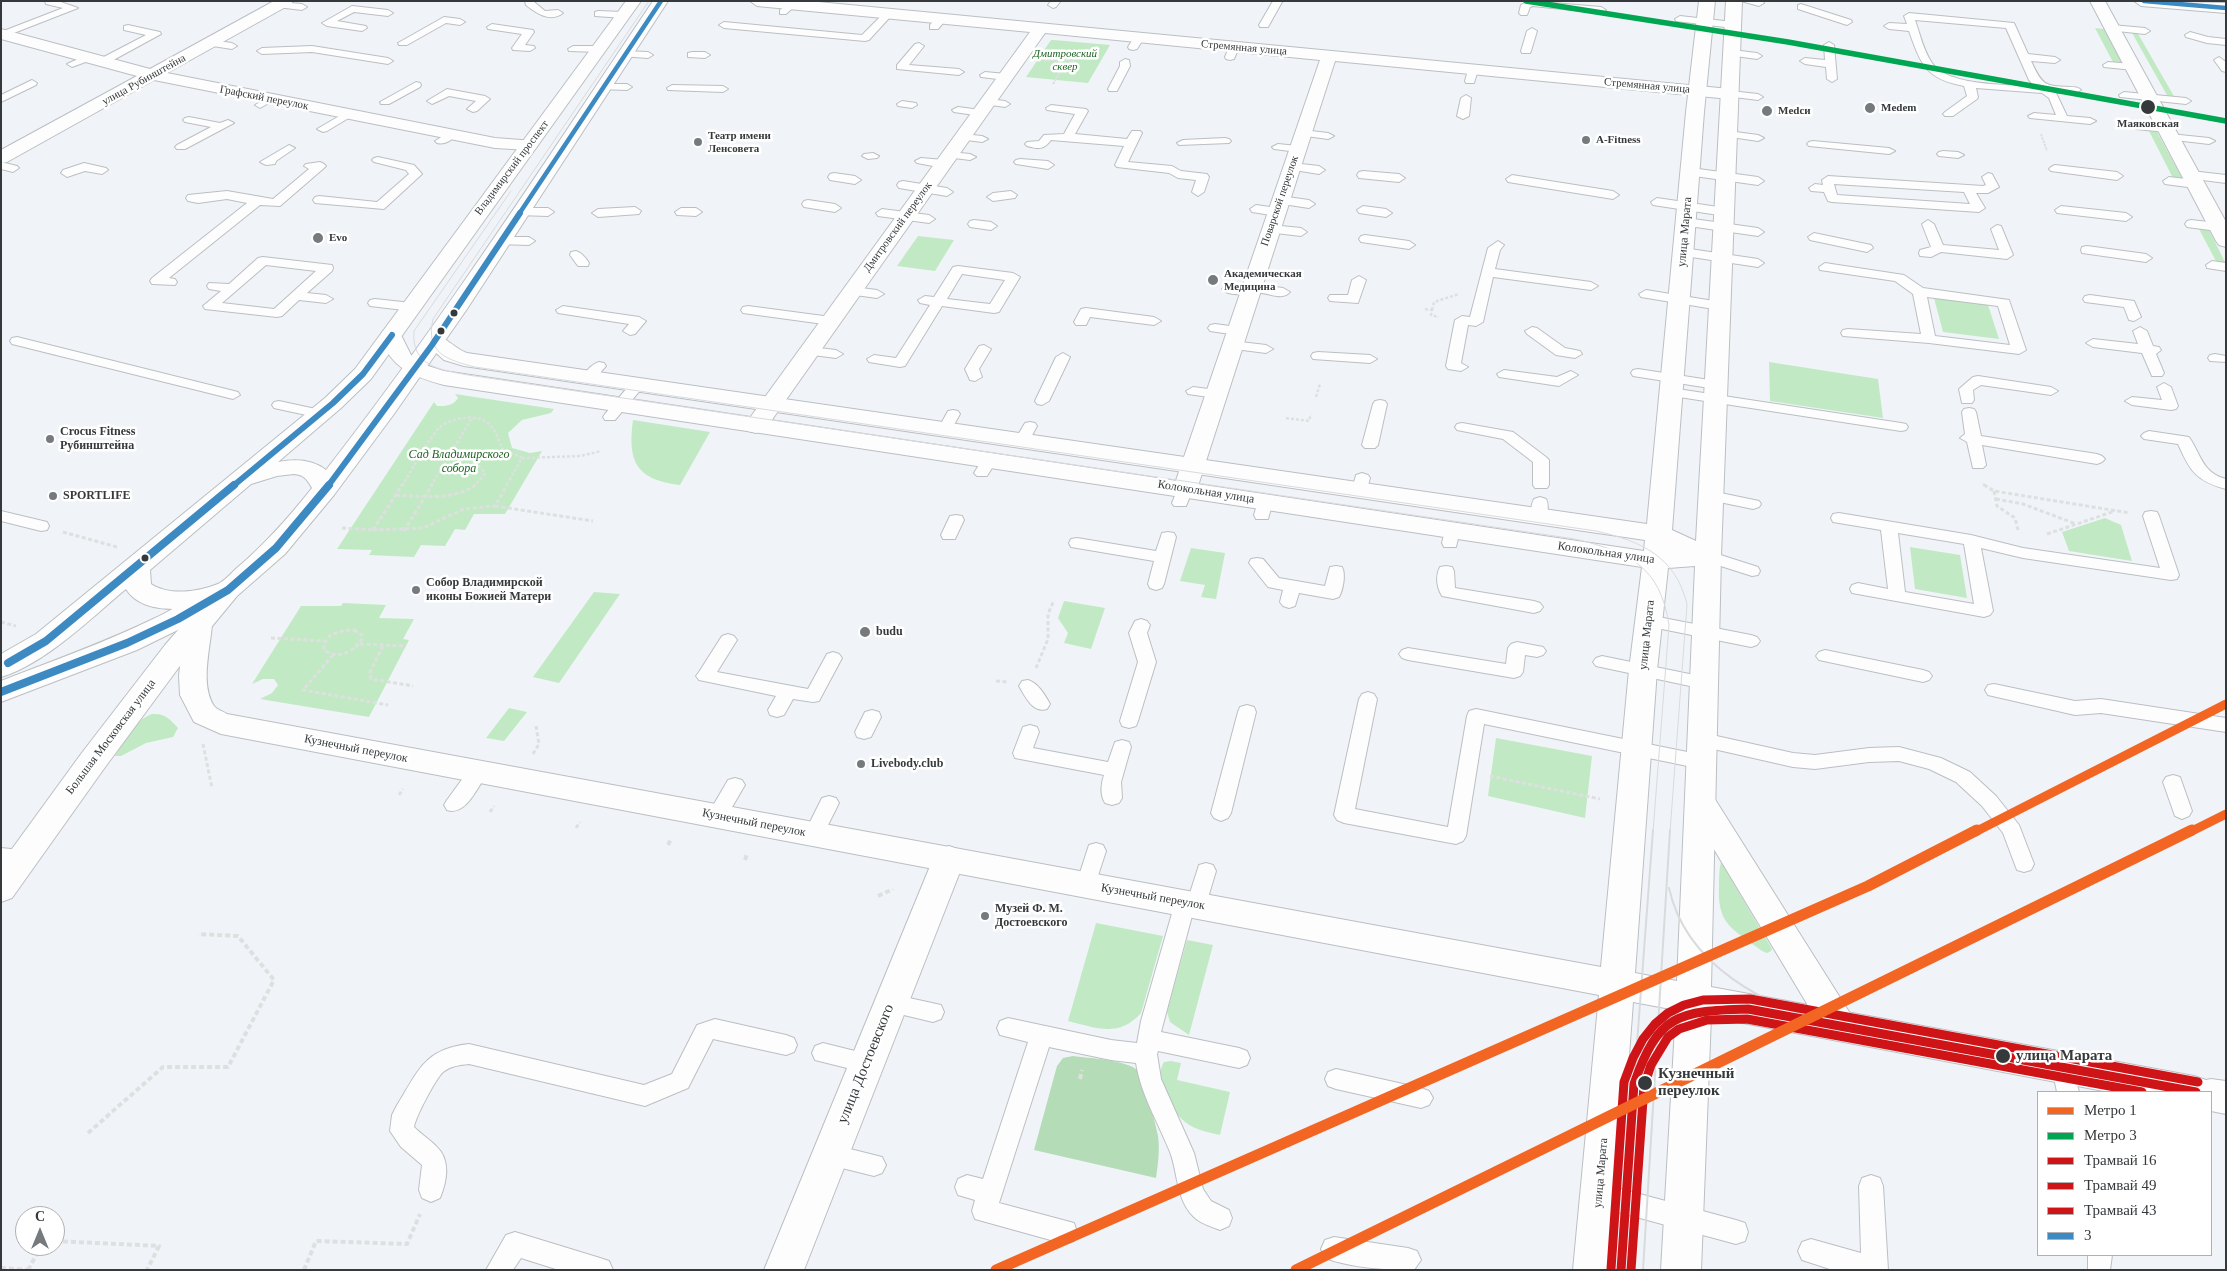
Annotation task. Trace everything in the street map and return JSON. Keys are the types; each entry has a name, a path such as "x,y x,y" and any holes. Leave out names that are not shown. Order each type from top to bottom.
{"street":[{"path":"5,678 127,642 178,619 228,590 276,548 325,490 415,368 661,1"},
{"name":"Стремянная улица","path":"757,1 787,8 843,6 888,14 936,19 966,17 1040,26 1136,42 1201,40 1232,52 1254,44 1476,71 1523,70 1730,94"},
{"name":"улица Марата","path":"1593,1270 1636,747 1707,1"},
{"path":"1681,1270 1692,1058 1710,496 1727,177 1734,1"},
{"path":"2098,1 2222,234"},
{"path":"2141,1 2226,8"},
{"name":"улица Рубинштейна","path":"5,163 152,75 283,3"},
{"name":"Владимирский проспект","path":"5,678 46,641 320,414 363,374 629,8"},
{"name":"Дмитровский переулок","path":"756,426 947,159 973,138 1006,77 1040,26"},
{"name":"Графский переулок","path":"2,34 87,61 266,102 399,120 446,138 529,145"},
{"name":"Поварской переулок","path":"1182,496 1277,211 1322,52"},
{"name":"Колокольная улица","path":"391,336 394,349 402,360 415,368 444,378 615,411 756,426 985,466 1451,536 1656,547 1708,556"},
{"name":"Колокольная улица","path":"434,341 452,355 464,359 594,371 638,384 772,404 949,422 1026,433 1192,465 1361,484 1539,509 1656,547"},
{"path":"240,481 271,469 298,468 316,474 325,490"},
{"path":"137,567 138,587 148,596 165,600 186,600 228,590"},
{"name":"Большая Московская улица","path":"1,889 12,857 92,762 175,652 228,590"},
{"name":"Кузнечный переулок","path":"198,625 193,676 194,695 204,715 221,723 1839,1026 2066,1080 2183,1091"},
{"path":"1700,801 1839,1026"},
{"name":"улица Достоевского","path":"784,1270 949,859"},
{"path":"2212,1095 2226,1098"}],"lane":[{"path":"1746,1 1759,3"},
{"path":"2,34 73,8 49,2"},
{"path":"1264,25 1277,2"},
{"path":"283,3 302,7"},
{"path":"529,3 543,14 558,14"},
{"path":"1524,13 1528,4 1555,3 1601,10"},
{"path":"1801,7 1847,22"},
{"path":"362,28 327,23 352,8 388,14"},
{"path":"598,14 629,8"},
{"path":"332,11 345,13"},
{"path":"724,25 865,38 888,14"},
{"path":"2063,118 2054,97 2044,89 2034,80 2010,25 1909,16 1928,65 1933,72 1948,79 1969,83 2044,89 2076,90"},
{"path":"1680,19 1733,24"},
{"path":"404,43 444,20 460,22"},
{"path":"1889,26 1913,28"},
{"path":"492,27 529,32 517,48 530,48"},
{"path":"87,61 156,34 128,28"},
{"path":"2112,28 2145,31"},
{"path":"1526,51 1532,32"},
{"path":"2190,35 2207,40 2226,42"},
{"path":"2207,40 2220,61"},
{"path":"210,43 232,46"},
{"path":"1829,45 1832,79"},
{"path":"919,46 901,67 959,72"},
{"path":"262,51 312,49 388,62"},
{"path":"573,49 599,49"},
{"path":"1732,53 1757,56"},
{"path":"624,54 648,55"},
{"path":"692,55 705,55"},
{"path":"2024,57 2055,60"},
{"path":"1805,61 1831,64"},
{"path":"1113,89 1125,66 1125,62"},
{"path":"2108,65 2133,67"},
{"path":"985,75 1006,77"},
{"path":"1,98 32,83"},
{"path":"1949,114 1973,97 1969,83"},
{"path":"385,102 416,85"},
{"path":"603,87 627,87"},
{"path":"672,88 723,88"},
{"path":"432,101 448,92 485,99 473,109"},
{"path":"1730,94 1758,98"},
{"path":"2124,95 2186,101"},
{"path":"1463,116 1466,98"},
{"path":"958,110 991,106"},
{"path":"1051,108 1082,111 1068,137"},
{"path":"323,129 360,114"},
{"path":"2034,116 2090,121"},
{"path":"181,147 224,124 189,120"},
{"path":"2140,126 2209,141"},
{"path":"1728,134 1758,138"},
{"path":"1293,149 1328,136"},
{"path":"1031,144 1042,145 1048,137 1136,138 1121,165 1172,170 1178,174 1203,177 1198,192"},
{"path":"1183,143 1194,144 1212,140 1225,141"},
{"path":"1812,144 1889,150"},
{"path":"271,162 266,162 289,148"},
{"path":"1293,149 1319,170"},
{"path":"1942,154 1958,155"},
{"path":"921,161 970,157"},
{"path":"319,200 380,206 416,174 405,163 378,160"},
{"path":"1020,162 1048,165"},
{"path":"192,198 198,199 227,194 276,203 288,198 320,166 310,166"},
{"path":"67,173 84,167 102,170"},
{"path":"2055,169 2117,176"},
{"path":"1691,172 1758,181"},
{"path":"1363,175 1399,178"},
{"path":"834,177 855,180"},
{"path":"1968,189 1978,208 1832,198 1828,180 1984,190 1993,188 1988,177"},
{"path":"1512,179 1613,195"},
{"path":"2169,181 2226,179"},
{"path":"903,185 947,192"},
{"path":"1815,188 1829,190"},
{"path":"993,196 1010,195"},
{"path":"170,282 157,281 257,201"},
{"path":"1657,202 1687,214 1724,220 1758,232"},
{"path":"808,204 835,208"},
{"path":"1277,211 1309,204"},
{"path":"1258,205 1277,211 1301,232"},
{"path":"1363,210 1386,213"},
{"path":"2061,210 2126,217"},
{"path":"598,213 635,211"},
{"path":"521,212 548,212"},
{"path":"681,212 696,212"},
{"path":"882,213 929,218"},
{"path":"974,224 991,226"},
{"path":"1928,224 1938,248"},
{"path":"2191,224 2222,234"},
{"path":"1925,252 1931,253 1938,248 2007,255 1998,228"},
{"path":"1814,237 1867,248"},
{"path":"1365,240 1409,245"},
{"path":"501,241 529,242"},
{"path":"1461,367 1453,366 1462,320 1476,322 1494,248 1498,245"},
{"path":"2087,250 2146,258"},
{"path":"1683,252 1758,263"},
{"path":"263,261 327,268 277,313 210,306 232,288 263,261"},
{"path":"2212,265 2226,267"},
{"path":"1826,267 1899,278 1919,292 2004,303 2019,350 1929,339 1848,333"},
{"path":"874,360 900,363 931,301 958,270 1013,277 994,310 931,301"},
{"path":"1488,272 1590,286"},
{"path":"1335,298 1353,300 1358,280"},
{"path":"214,286 232,288"},
{"path":"1229,288 1283,292"},
{"path":"853,291 877,294"},
{"path":"1919,292 1929,339"},
{"path":"1646,294 1720,306"},
{"path":"296,296 326,299"},
{"path":"2090,299 2129,304 2134,316"},
{"path":"375,304 412,307"},
{"path":"563,310 639,321 630,331"},
{"path":"748,310 831,321"},
{"path":"1081,322 1086,312 1154,321"},
{"path":"1215,328 1235,338 1266,349"},
{"path":"1532,331 1561,352 1575,354"},
{"path":"2140,331 2151,350 2158,373"},
{"path":"17,341 233,396"},
{"path":"2093,343 2151,350"},
{"path":"974,377 972,369 984,349"},
{"path":"810,351 836,354"},
{"path":"1318,356 1370,360"},
{"path":"1042,401 1063,358"},
{"path":"1638,368 1672,380 1716,387 1901,427"},
{"path":"1504,374 1560,382 1571,375"},
{"path":"1672,380 1716,387"},
{"path":"1978,465 1971,438 1966,390 1978,380 2050,391"},
{"path":"615,411 638,384"},
{"path":"2132,401 2171,406 2164,387"},
{"path":"1193,391 1216,394"},
{"path":"1370,445 1380,404"},
{"path":"279,405 320,414"},
{"path":"1462,427 1508,434 1541,460 1542,485"},
{"path":"2149,436 2184,440 2201,475 2216,482 2226,484"},
{"path":"1971,438 2097,459"},
{"path":"1710,496 1753,504"},
{"path":"1,516 42,526"},
{"path":"1839,518 2171,575 2151,516"},
{"path":"949,535 956,520"},
{"path":"1889,527 1897,596"},
{"path":"1156,584 1161,557 1168,537"},
{"path":"1858,589 1984,611 1971,540"},
{"path":"1077,543 1161,557"},
{"path":"1708,556 1752,571"},
{"path":"1257,563 1274,583 1290,594 1333,593 1336,571"},
{"path":"1446,571 1445,579 1448,592 1534,607"},
{"path":"1648,621 1751,642"},
{"path":"1129,721 1147,662 1138,633 1141,625"},
{"path":"728,640 705,676 813,696 834,658"},
{"path":"1408,654 1514,672 1517,648 1537,651"},
{"path":"1825,656 1923,676"},
{"path":"1602,662 1704,683"},
{"path":"1028,686 1041,704"},
{"path":"1994,690 2075,708 2101,706 2153,722 2226,725"},
{"path":"778,710 788,692"},
{"path":"1368,699 1344,815 1456,836 1476,716 1636,747 1702,751 1815,762 1868,755 1899,754 1934,763 1964,777 1989,801 2012,830 2024,864"},
{"path":"1221,812 1247,712"},
{"path":"1030,732 1022,753 1115,770"},
{"path":"1112,798 1111,782 1122,747"},
{"path":"454,805 478,772"},
{"path":"2173,782 2182,811"},
{"path":"717,816 735,785"},
{"path":"814,834 829,803"},
{"path":"1086,885 1096,851"},
{"path":"1206,871 1191,904 1152,1021 1147,1047 1150,1079 1182,1153 1192,1194 1202,1209 1220,1218"},
{"path":"891,1003 933,1012"},
{"path":"1008,1028 1111,1050 1147,1047 1239,1058"},
{"path":"432,1190 437,1172 433,1158 410,1141 402,1131 404,1115 434,1066 451,1056 469,1054 645,1096 680,1081 705,1032 715,1029 786,1045"},
{"path":"1042,1035 984,1211 1065,1232"},
{"path":"823,1053 867,1063"},
{"path":"1336,1079 1421,1098"},
{"path":"830,1155 874,1165"},
{"path":"1811,1252 1874,1269 1871,1186"},
{"path":"967,1187 990,1192"},
{"path":"1599,1195 1736,1232"},
{"path":"500,1270 514,1244 600,1270"},
{"path":"1334,1249 1408,1260"}],"path":[{"path":"1064,59 1075,62 1071,66 1063,67 1056,66 1055,62 1064,59"},
{"path":"1053,84 1063,67"},
{"path":"2040,132 2047,151"},
{"path":"1432,310 1434,302 1484,287"},
{"path":"1316,397 1320,384"},
{"path":"1286,418 1309,421 1311,414"},
{"path":"404,530 471,418"},
{"path":"373,530 439,428 457,419 471,418 483,420 490,424 501,447 508,454 522,458 581,456 601,452"},
{"path":"395,495 456,495 471,490 480,482 485,474 483,466 475,461 449,457 420,456"},
{"path":"495,506 522,458"},
{"path":"1980,483 1994,491 2151,516"},
{"path":"1994,491 1997,506 2015,518 2022,548 2076,524 2116,510"},
{"path":"1996,499 2023,504 2076,524"},
{"path":"342,528 404,530 425,528 456,512 475,506 495,506 593,521"},
{"path":"42,526 118,547"},
{"path":"1048,639 1048,614 1054,600"},
{"path":"1,622 19,627"},
{"path":"360,644 362,635 354,630 341,631 328,637 324,642 324,650 333,655 343,654 360,644 406,646"},
{"path":"272,638 324,642"},
{"path":"383,646 370,672 371,679 413,686"},
{"path":"333,655 303,690 388,705"},
{"path":"530,758 539,744 536,726"},
{"path":"203,744 212,788"},
{"path":"1467,771 1600,799"},
{"path":"399,795 403,789"},
{"path":"490,812 494,806"},
{"path":"576,828 580,822"},
{"path":"668,845 671,840"},
{"path":"745,860 748,854"},
{"path":"878,896 893,889"},
{"path":"88,1133 163,1067 228,1067 274,980 238,936 198,934"},
{"path":"304,1270 316,1242 406,1244 432,1190"},
{"path":"65,1241 159,1246 147,1270"},
{"path":"1,1268 28,1270 36,1256"}],"green space":[{"path":"2095,28 2104,29 2123,65 2114,64"},
{"path":"2131,31 2137,32 2175,98 2168,97"},
{"name":"Дмитровский сквер","path":"1051,40 1110,45 1088,83 1026,77"},
{"path":"2149,131 2157,132 2183,180 2174,180"},
{"path":"2199,229 2209,230 2226,264 2217,263"},
{"path":"918,236 954,240 935,271 897,266"},
{"path":"1934,298 1988,305 1999,339 1943,332"},
{"path":"1769,362 1878,379 1883,418 1770,401"},
{"name":"Сад Владимирского собора","path":"455,394 554,409 551,413 522,420 508,433 512,448 530,453 542,451 505,514 474,514 465,530 455,529 445,546 421,545 414,557 369,555 372,550 337,549 434,402 437,406 452,404 458,398"},
{"path":"633,420 710,432 680,485 654,479 638,467 632,448"},
{"path":"2105,518 2121,525 2132,561 2069,551 2062,532"},
{"path":"1910,547 1960,555 1967,598 1915,589"},
{"path":"1191,548 1225,553 1216,599 1201,597 1205,585 1180,581"},
{"path":"594,592 620,594 559,683 533,677"},
{"path":"1064,601 1105,608 1091,649 1064,643 1068,633 1058,618"},
{"path":"343,603 386,605 379,618 414,619 403,639 409,640 369,717 260,699 272,693 278,685 274,679 263,679 252,684 301,606 341,606"},
{"path":"509,708 527,712 504,741 486,738"},
{"path":"152,714 170,719 178,728 173,737 146,743 121,756 115,756 135,726 145,717"},
{"path":"1496,738 1592,756 1585,818 1488,796"},
{"path":"1721,862 1772,949 1771,951 1767,953 1762,951 1735,931 1724,918 1719,899"},
{"path":"1096,923 1163,936 1141,1013 1133,1021 1116,1028 1098,1028 1068,1021"},
{"path":"1187,940 1213,945 1189,1035 1170,1022 1167,1012"},
{"path":"1073,1056 1125,1064 1137,1070 1140,1074 1158,1136 1159,1152 1156,1178 1034,1150 1057,1066 1063,1058"},
{"path":"1164,1062 1181,1063 1177,1080 1230,1092 1220,1135 1193,1127 1179,1116 1166,1098 1160,1079 1161,1070"}],"tram line":[{"path":"649,1 433,319 432,340 435,347 447,358 475,367 1596,531 1628,540 1654,553 1665,562 1681,587 1687,604 1670,832"},
{"path":"511,191 414,331 414,343 417,352 422,359 438,368 468,375 1575,539 1626,556 1650,575 1665,605 1669,625 1653,832"},
{"path":"1634,1084 1653,830"},
{"path":"1643,1270 1670,830"},
{"path":"1669,888 1678,916 1692,940 1711,961 1732,979 1782,1007 1836,1025"},
{"name":"43","path":"1611,1269 1624,1082 1643,1039 1655,1024 1668,1013 1684,1005 1703,1000 1750,999 2198,1082"},
{"name":"16","path":"1621,1270 1634,1084 1642,1061 1661,1030 1674,1020 1688,1014 1705,1010 1748,1009 2191,1091"},
{"name":"49","path":"1631,1270 1644,1086 1659,1049 1668,1037 1679,1029 1707,1020 1747,1019 2137,1091"}],"metro line":[{"name":"3","path":"1526,1 1788,42 2226,121"},
{"name":"1","path":"996,1270 1868,886 2226,704"},
{"name":"1","path":"1296,1270 2226,814"}],"transit line":[{"name":"3","path":"1,692 127,643 178,619 228,590 276,548 325,490 432,345 661,1"},
{"name":"3","path":"2144,1 2226,8"},
{"name":"3","path":"8,663 46,641 333,403 363,374 392,335"}],"place":[{"name":"Маяковская","path":"2148,107"},
{"name":"Medem","path":"1870,108"},
{"name":"Medси","path":"1767,111"},
{"name":"A-Fitness","path":"1586,140"},
{"name":"Театр имени Ленсовета","path":"698,142"},
{"name":"Evo","path":"318,238"},
{"name":"Академическая Медицина","path":"1213,280"},
{"name":"Crocus Fitness Рубинштейна","path":"50,439"},
{"name":"SPORTLIFE","path":"53,496"},
{"name":"Собор Владимирской иконы Божией Матери","path":"416,590"},
{"name":"budu","path":"865,632"},
{"name":"Livebody.club","path":"861,764"},
{"name":"Музей Ф. М. Достоевского","path":"985,916"},
{"name":"улица Марата","path":"2003,1056"},
{"name":"Кузнечный переулок","path":"1645,1083"}]}
